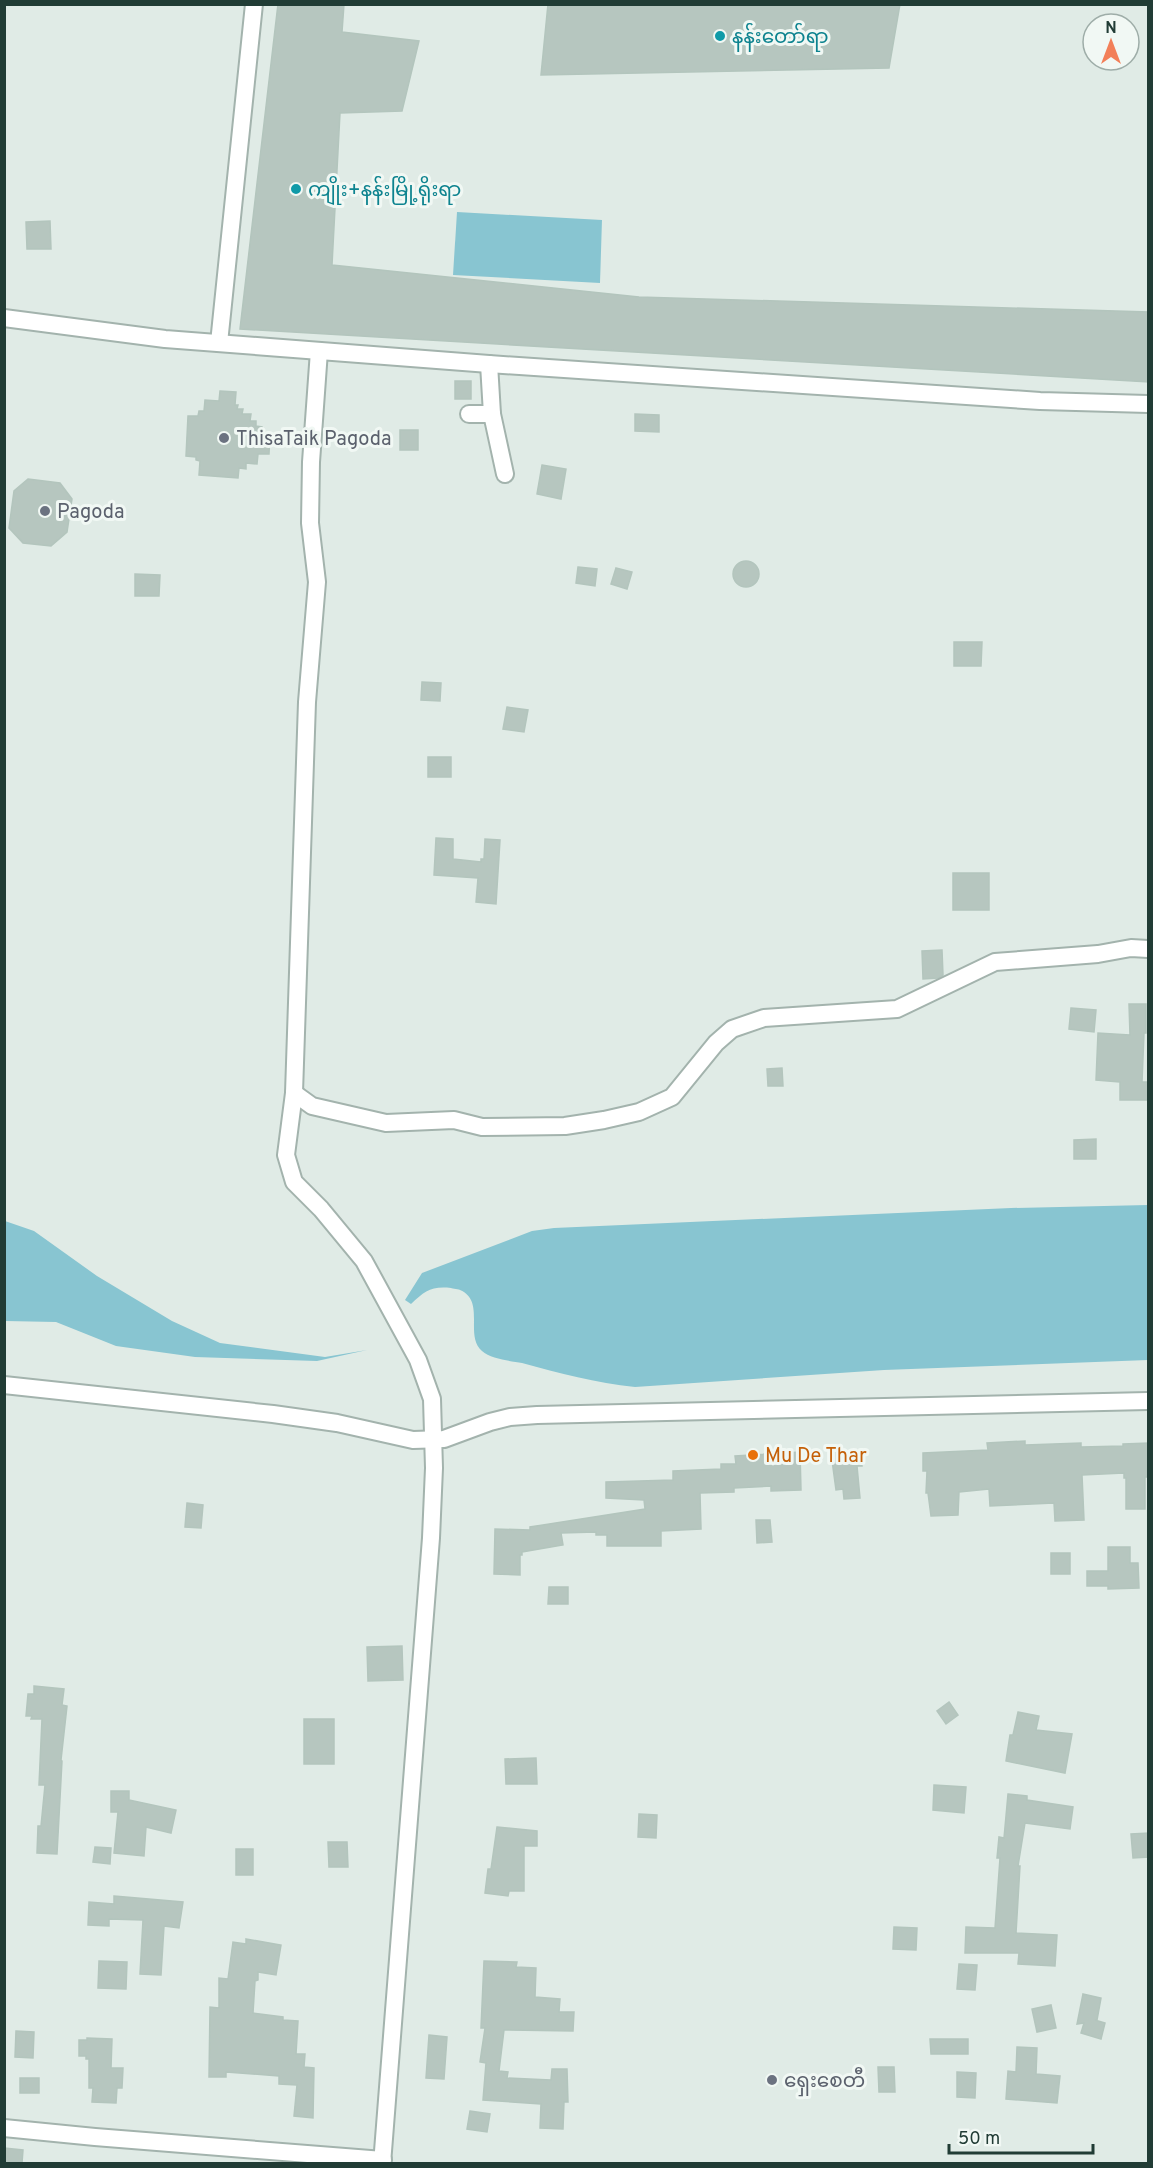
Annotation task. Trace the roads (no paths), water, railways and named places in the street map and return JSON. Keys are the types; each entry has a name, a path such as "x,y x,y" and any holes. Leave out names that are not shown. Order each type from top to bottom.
{"street":[{"path":"219,343 254,4"},
{"path":"4,318 165,339 489,364 1040,401 1149,404"},
{"path":"4,2128 382,2162 431,1538 434,1441 432,1399 418,1360 364,1261 321,1209 294,1182 286,1155 294,1093 307,702 317,582 309,523 319,351"},
{"path":"489,364 492,414 505,474"},
{"path":"469,414 492,414"},
{"path":"294,1093 312,1106 386,1123 454,1120 482,1127 565,1126 604,1120 639,1112 672,1097 716,1043 732,1029 764,1018 897,1009 995,962 1098,954 1131,948 1149,949"},
{"path":"4,1385 273,1414 337,1423 413,1440 434,1441 455,1437 490,1422 537,1414 1149,1401"}],"water":[{"path":"457,212 602,220 600,283 453,275"},
{"path":"1148,1205 1148,1360 884,1370 635,1387 578,1377 486,1354 477,1345 472,1302 468,1295 460,1290 433,1289 411,1304 405,1300 422,1273 532,1231 554,1228 1011,1208"},
{"path":"5,1221 34,1231 97,1276 172,1321 220,1343 325,1357 367,1350 317,1361 195,1357 116,1346 56,1322 5,1321"}],"place":[{"name":"နန်းတော်ရာ","path":"720,36"},
{"name":"ကျိုး+နန်းမြို့ရိုးရာ","path":"296,189"},
{"name":"ThisaTaik Pagoda","path":"224,438"},
{"name":"Pagoda","path":"45,511"},
{"name":"Mu De Thar","path":"753,1455"},
{"name":"ရှေးစေတီ","path":"772,2080"}]}
